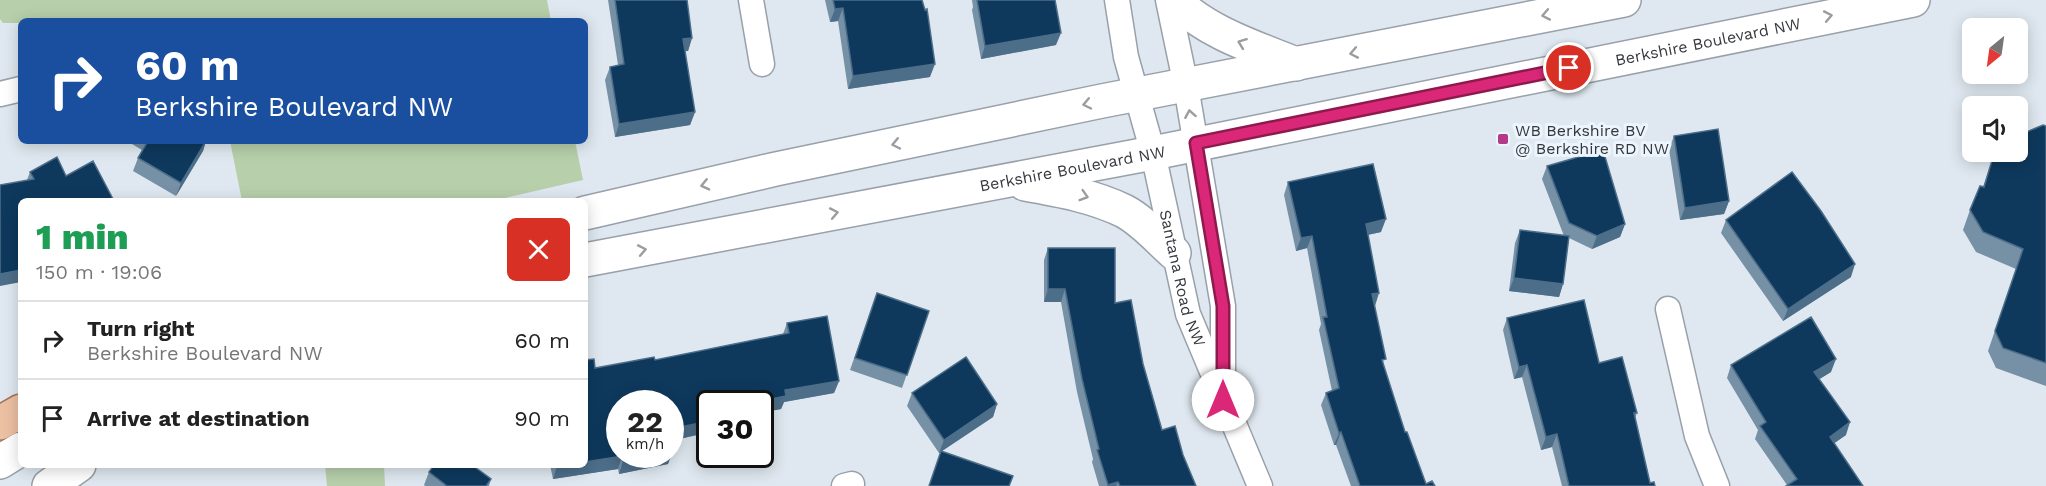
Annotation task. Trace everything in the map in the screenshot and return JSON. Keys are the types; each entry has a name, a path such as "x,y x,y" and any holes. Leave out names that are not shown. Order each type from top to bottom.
{"main road":[{"path":"1174,0 1185,11 1227,37 1296,64"},
{"path":"588,212 787,166 1136,94 1624,0"},
{"name":"Berkshire Boulevard NW","path":"588,259 1153,153 1913,0"},
{"path":"1006,180 1082,195 1125,212 1143,224 1174,253"},
{"path":"0,423 18,413"},
{"path":"0,462 18,451"},
{"path":"49,486 75,468"}],"street":[{"path":"751,0 762,64"},
{"name":"Santana Road NW","path":"1117,0 1126,57 1153,153 1188,314 1260,486"},
{"name":"Santana Road NW","path":"1168,0 1196,143 1223,306 1223,400"},
{"path":"0,94 18,90"},
{"path":"1668,309 1696,436 1717,486"}],"green space":[{"path":"0,0 547,0 550,18 18,18 18,23 3,23 0,19"},
{"path":"231,144 576,144 583,180 505,198 241,198"},
{"path":"325,468 384,468 385,486 327,486"}],"building":[{"path":"615,0 687,0 692,38 683,39 695,112 619,124 610,67 624,64"},
{"path":"833,0 922,0 925,10 927,9 935,64 853,76 843,8 835,9"},
{"path":"977,0 1055,0 1061,33 985,46"},
{"path":"2043,125 2046,126 2046,363 2003,348 1995,331 2023,249 1983,232 1970,210 1980,186 1984,187 1992,162 2028,162 2028,131"},
{"path":"1718,129 1729,201 1685,208 1674,136"},
{"path":"146,144 204,144 181,183 138,158"},
{"path":"1603,150 1625,224 1597,236 1569,223 1547,166"},
{"path":"57,157 66,176 93,161 112,198 18,198 18,271 0,274 0,185 34,179 30,172"},
{"path":"1373,164 1386,219 1366,224 1379,293 1372,294 1386,359 1382,360 1405,432 1407,432 1426,484 1432,481 1435,486 1360,486 1326,393 1339,388 1323,317 1327,317 1312,236 1301,238 1288,182"},
{"path":"1792,172 1821,211 1855,264 1788,309 1726,220"},
{"path":"1520,230 1569,236 1563,284 1514,278"},
{"path":"1048,248 1115,248 1115,303 1131,300 1143,364 1162,430 1175,426 1183,455 1196,486 1120,486 1118,482 1108,485 1097,450 1099,449 1082,379 1065,289 1048,289"},
{"path":"877,293 929,311 907,375 855,358"},
{"path":"1584,300 1599,363 1622,357 1637,413 1634,413 1650,483 1654,482 1655,486 1569,486 1557,434 1546,437 1527,365 1519,367 1507,318"},
{"path":"827,316 839,381 785,390 786,396 774,398 774,390 696,390 696,424 684,426 684,390 606,390 606,459 588,462 588,360 594,359 595,368 654,357 655,360 789,333 787,323"},
{"path":"1811,317 1836,359 1814,372 1850,422 1830,437 1863,486 1786,486 1797,479 1760,426 1766,422 1731,365"},
{"path":"966,357 997,404 944,440 912,393"},
{"path":"941,451 1013,476 1009,486 929,486"},
{"path":"432,468 476,468 491,479 486,486 447,486 429,472"}],"place":[{"name":"WB Berkshire BV @ Berkshire RD NW","path":"1503,139"}],"route":[{"path":"1223,400 1223,306 1196,143 1569,68"}]}
